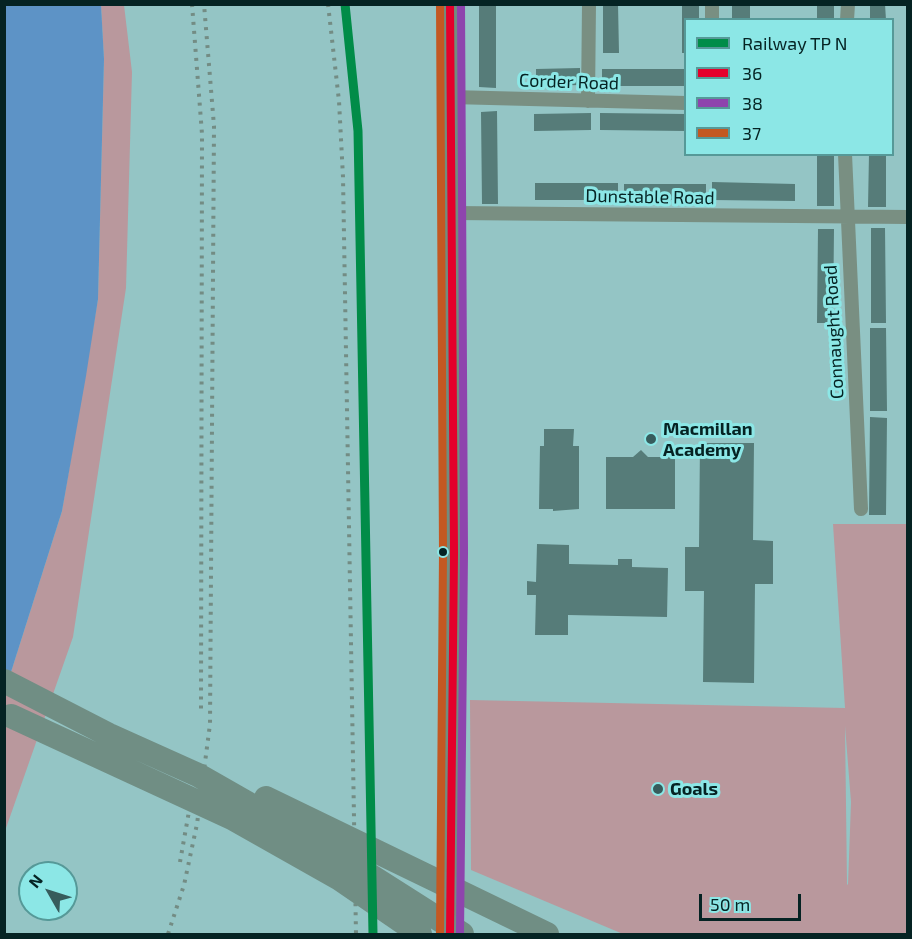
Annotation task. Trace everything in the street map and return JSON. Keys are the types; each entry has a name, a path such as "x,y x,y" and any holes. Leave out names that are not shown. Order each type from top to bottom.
{"highway":[{"path":"4,681 109,735 198,775 333,852 462,934"},
{"path":"11,716 232,818 340,879 420,934"},
{"path":"198,775 260,795 547,934"}],"main road":[{"path":"450,4 454,564 450,934"}],"street":[{"path":"588,101 589,4"},
{"name":"Corder Road","path":"451,97 684,104"},
{"name":"Connaught Road","path":"845,156 846,218 861,508"},
{"name":"Dunstable Road","path":"453,213 908,217"}],"shaded area":[{"path":"101,5 124,5 132,72 126,288 73,637 5,831 5,691 62,511 98,299 104,59"},
{"name":"Goals","path":"833,524 907,524 907,934 623,934 471,870 470,700 845,708","holes":["845,726 851,802 848,885"]}],"water":[{"path":"5,5 101,5 104,59 98,299 86,376 62,511 5,691"}],"building":[{"path":"479,4 496,4 496,88 479,87"},
{"path":"603,4 618,4 619,53 603,53"},
{"path":"682,4 699,4 699,18 684,18 684,53 682,53"},
{"path":"732,4 750,4 750,18 732,18"},
{"path":"817,4 834,4 834,18 817,18"},
{"path":"870,4 885,4 886,18 870,18"},
{"path":"580,68 580,85 536,86 536,69"},
{"path":"602,69 684,69 684,86 602,86"},
{"path":"497,111 498,204 482,204 481,112"},
{"path":"591,113 591,130 534,131 534,114"},
{"path":"600,113 684,114 684,131 600,130"},
{"path":"817,156 834,156 834,206 817,206"},
{"path":"869,156 886,156 886,207 868,207"},
{"path":"712,182 795,184 795,201 712,200"},
{"path":"535,183 618,183 618,200 535,200"},
{"path":"624,184 706,184 706,200 624,200"},
{"path":"871,228 885,228 886,323 871,323"},
{"path":"818,229 834,229 833,323 817,323"},
{"path":"870,328 886,328 887,411 870,411"},
{"path":"870,417 887,418 886,515 869,515"},
{"path":"544,429 574,429 573,446 579,446 579,509 553,511 553,509 539,509 540,446 544,446"},
{"path":"700,443 754,443 753,540 773,541 773,584 755,584 754,683 703,682 704,591 685,591 685,547 699,547"},
{"path":"641,450 648,457 675,457 675,509 606,509 606,457 633,457"},
{"path":"537,544 569,545 569,564 618,565 618,559 632,559 632,567 668,568 667,617 568,615 568,635 535,635 536,595 527,595 527,581 536,582"}],"railway":[{"path":"192,4 202,134 201,711"},
{"path":"168,934 184,885 197,824 210,724 214,126 204,4"},
{"path":"328,4 339,101 343,177 356,934"},
{"path":"180,862 194,783"}],"transit line":[{"path":"345,4 358,131 373,934"},
{"name":"37","path":"440,4 443,553 440,934"},
{"name":"36","path":"450,4 454,553 450,934"},
{"name":"38","path":"460,934 464,553 461,4"}],"place":[{"name":"Macmillan Academy","path":"651,439"},
{"name":"Goals","path":"658,789"}]}
